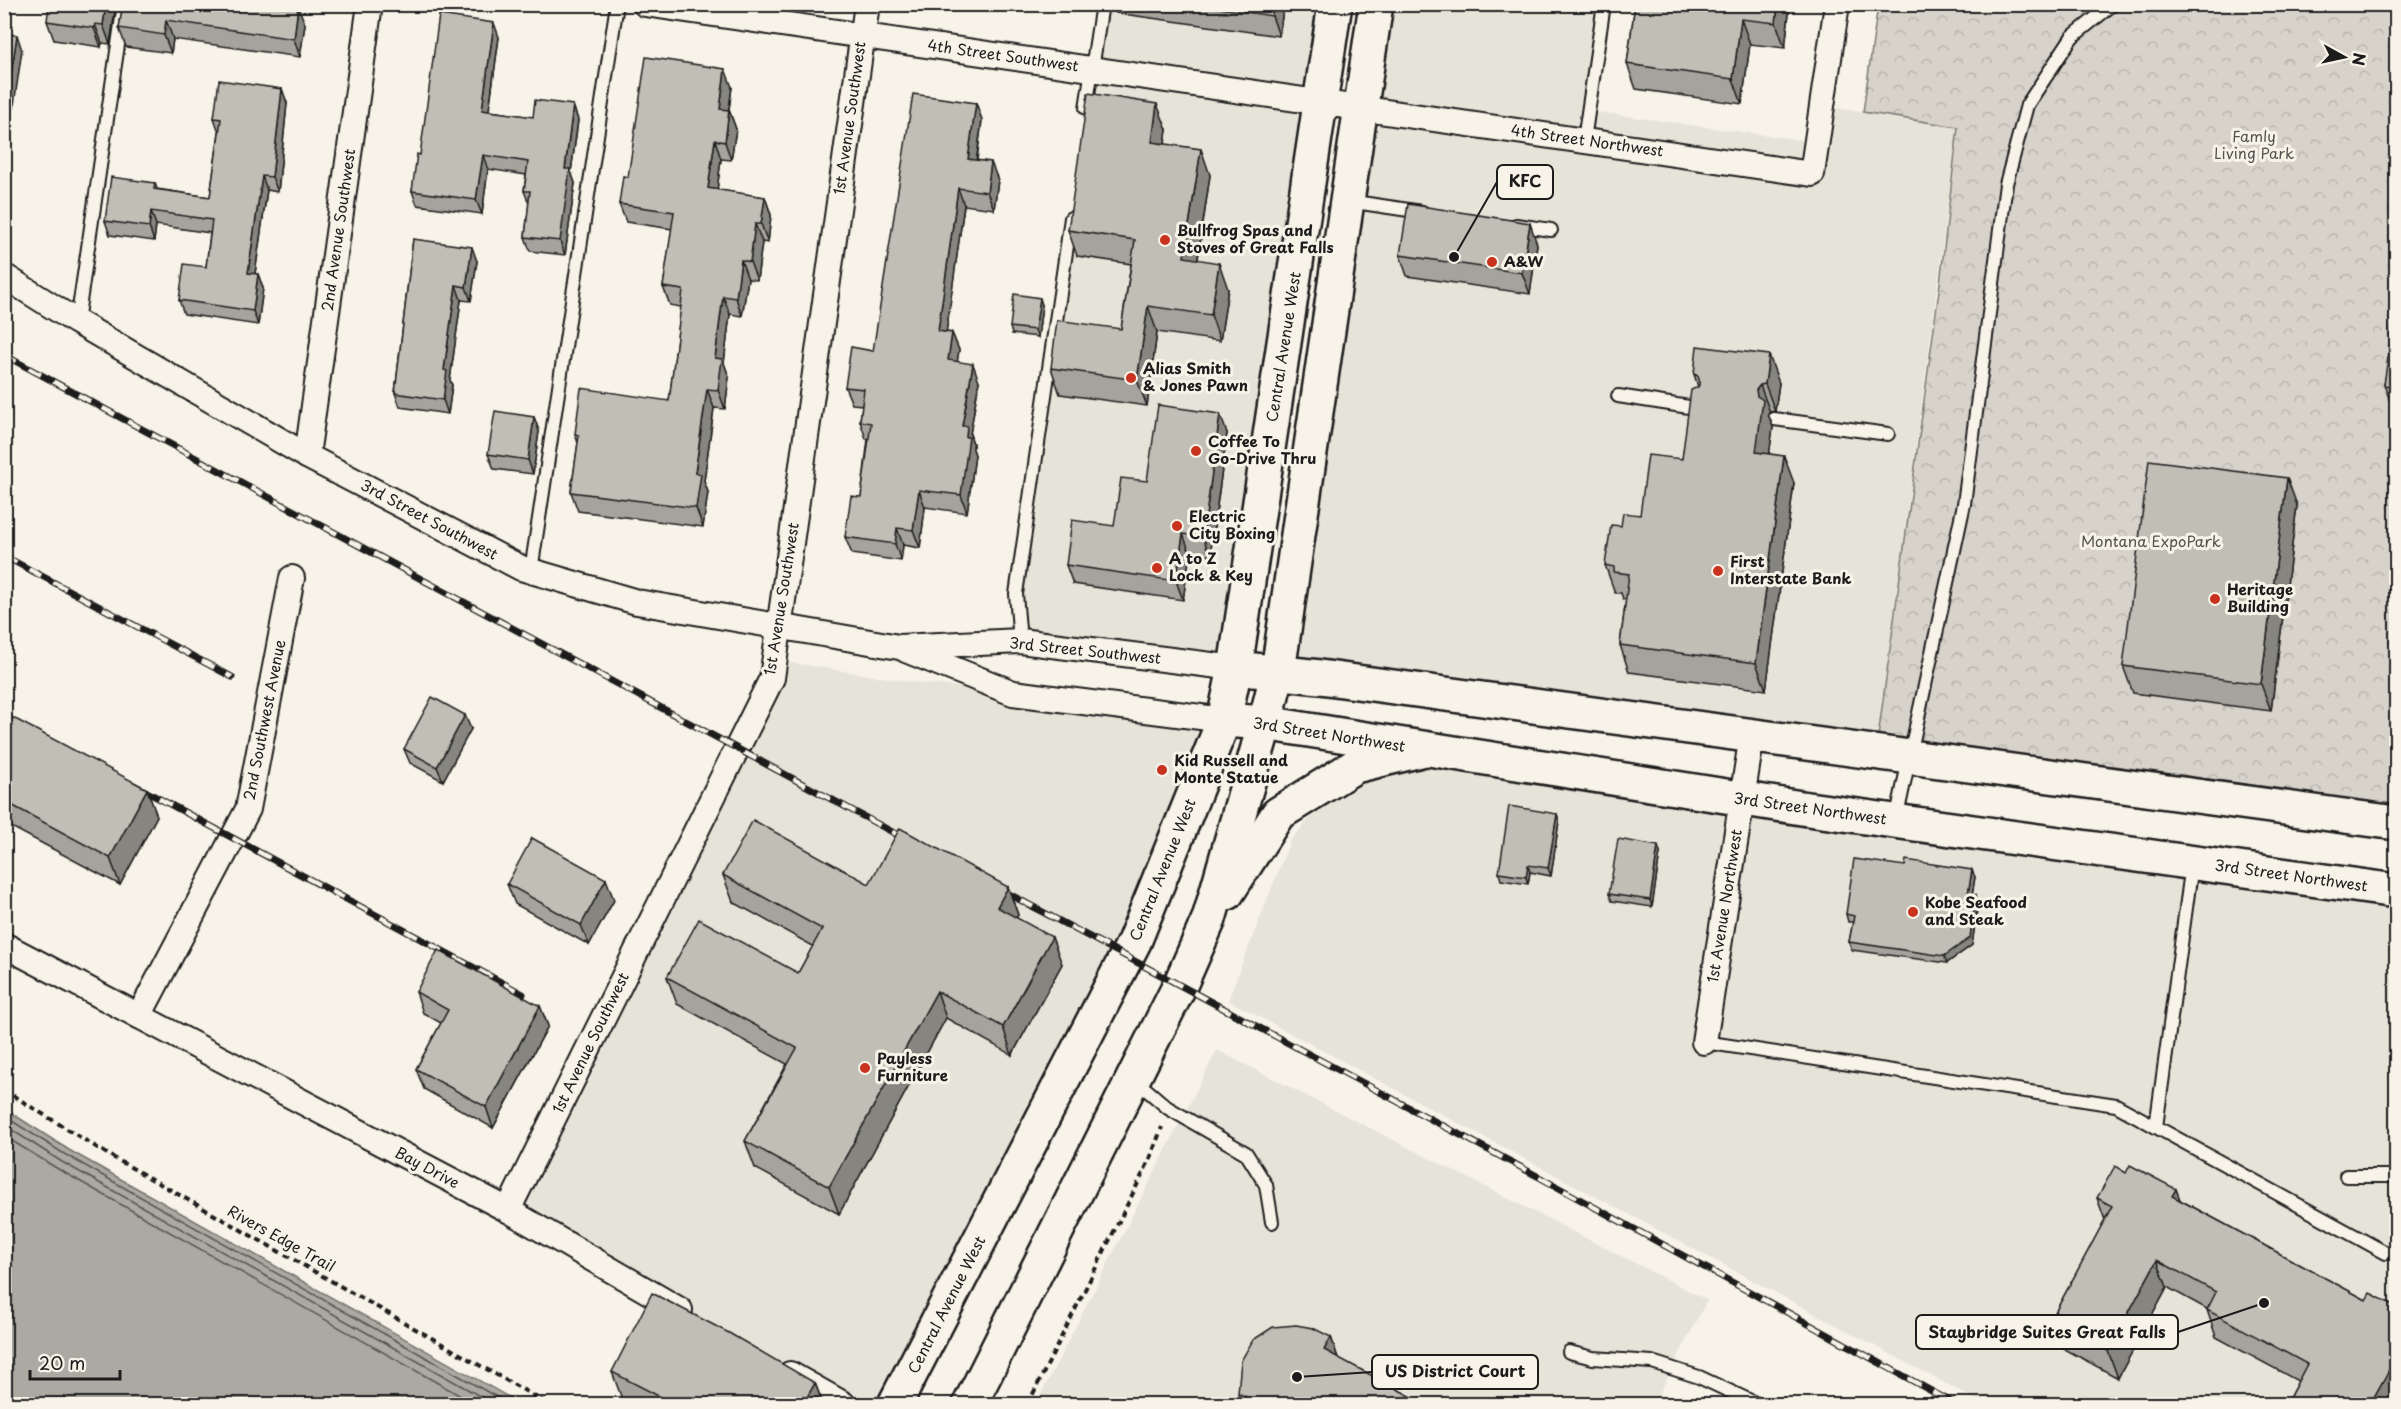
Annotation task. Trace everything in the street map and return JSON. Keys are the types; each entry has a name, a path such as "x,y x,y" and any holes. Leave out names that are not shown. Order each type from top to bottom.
{"main road":[{"name":"Central Avenue West","path":"896,1404 1134,942 1224,720 1235,668 1335,4"},
{"path":"970,1404 1180,985 1209,919 1278,671 1376,4"},
{"path":"1235,668 1278,671 2397,823"},
{"name":"3rd Street Northwest","path":"1224,720 1265,723 1896,822 2397,891"},
{"path":"1209,919 1278,814 1355,766 1425,749"}],"street":[{"name":"2nd Avenue Southwest","path":"308,456 370,4"},
{"name":"4th Street Southwest","path":"645,4 1361,107"},
{"name":"1st Avenue Southwest","path":"508,1210 772,678 867,4"},
{"name":"4th Street Northwest","path":"1361,107 1812,174 1837,4"},
{"name":"3rd Street Southwest","path":"4,276 77,322 308,456 521,568 637,602 898,647 1020,641 1235,668"},
{"name":"2nd Southwest Avenue","path":"139,1016 248,810 292,578"},
{"name":"3rd Street Southwest","path":"898,647 1013,693 1224,720"},
{"name":"1st Avenue Northwest","path":"1704,1042 1752,735"},
{"name":"Bay Drive","path":"4,945 508,1210 703,1323"},
{"path":"775,1365 843,1404"}],"lane":[{"path":"77,322 124,4"},
{"path":"531,571 617,4"},
{"path":"1085,116 1102,4"},
{"path":"1584,141 1604,4"},
{"path":"1896,822 1964,504 2006,184 2027,105 2072,37 2113,4"},
{"path":"1348,201 1430,213"},
{"path":"1020,641 1016,594 1072,210"},
{"path":"1508,224 1551,230"},
{"path":"1618,396 1702,409"},
{"path":"1774,419 1888,434"},
{"path":"2156,1127 2192,862"},
{"path":"1704,1042 2116,1105 2386,1253 2397,1252"},
{"path":"1133,1079 1168,1108 1246,1153 1266,1185 1272,1222"},
{"path":"2346,1176 2397,1176"},
{"path":"1569,1352 1593,1359 1652,1362 1699,1377 1757,1404"}],"path":[{"name":"Rivers Edge Trail","path":"4,1090 109,1155 474,1365 548,1404"},
{"path":"1028,1404 1150,1159 1168,1108"}],"shaded area":[{"path":"1101,5 1335,5 1235,668 1020,641 1016,594"},
{"path":"1376,5 1604,5 1589,111 1816,142 1822,106 1958,127 1876,752 1278,671"},
{"path":"774,660 906,681 1224,720 896,1404 842,1404 508,1210"},
{"path":"1425,749 2396,886 2396,1404 1984,1404 1228,1000 1290,841 1355,766"},
{"path":"1217,1050 1707,1300 1654,1404 1036,1404"}],"green space":[{"name":"Montana ExpoPark","path":"1878,5 2396,5 2396,823 1876,752 1940,283 1958,127 1863,112"}],"water":[{"path":"5,1109 69,1150 521,1404 5,1404"}],"building":[{"path":"49,4 106,4 103,25 95,24 94,28 47,21"},
{"path":"123,4 291,4 298,6 294,39 166,20 164,35 119,28"},
{"path":"1193,4 1273,4 1272,16"},
{"path":"1635,4 1778,4 1776,23 1741,19 1733,79 1627,64"},
{"path":"439,15 494,23 482,110 533,117 535,100 573,105 565,169 570,169 560,241 525,237 530,191 524,191 528,162 483,155 476,200 412,191 417,154 420,155"},
{"path":"4,34 17,35 4,122"},
{"path":"646,57 725,69 720,109 729,110 725,142 715,140 708,188 765,197 761,224 755,224 750,262 741,260 736,298 723,296 715,358 722,359 718,390 707,389 695,473 701,474 696,508 571,492 579,435 575,434 581,388 669,401 683,290 663,287 674,212 619,204 623,176 628,177"},
{"path":"219,80 282,89 272,177 262,176 248,273 258,274 253,311 179,300 184,264 206,267 212,220 151,211 149,227 105,221 111,177 155,183 154,189 210,197 221,119 214,118"},
{"path":"1088,93 1157,104 1152,142 1201,149 1184,257 1219,263 1211,315 1148,306 1137,380 1051,368 1057,320 1121,329 1135,240 1068,230"},
{"path":"913,94 976,103 968,159 991,162 987,192 958,188 938,331 952,333 948,360 973,364 962,426 967,426 966,437 969,437 961,495 919,490 913,530 897,528 895,544 845,537 851,496 861,497 871,423 860,421 864,389 845,387 851,347 873,351"},
{"path":"1408,204 1530,223 1522,273 1400,255"},
{"path":"413,239 472,247 466,287 456,285 444,370 447,371 443,400 395,393"},
{"path":"1014,294 1040,298 1035,330 1010,327"},
{"path":"2394,315 2397,315 2397,387 2384,385"},
{"path":"1697,346 1769,355 1765,384 1760,385 1756,390 1757,396 1763,400 1756,452 1784,456 1756,663 1620,645 1629,574 1614,572 1614,567 1605,565 1611,525 1621,526 1623,513 1640,515 1648,455 1682,459 1691,390 1698,387 1700,383 1698,376 1694,374"},
{"path":"1158,405 1220,414 1203,537 1183,534 1176,581 1066,565 1072,520 1114,526 1121,478 1147,481"},
{"path":"495,411 534,417 528,460 488,454"},
{"name":"Heritage Building","path":"2149,460 2287,478 2261,684 2123,666"},
{"path":"432,697 465,715 437,767 404,749"},
{"path":"4,713 147,789 110,858 4,801"},
{"path":"1509,806 1557,814 1548,868 1528,865 1526,877 1499,873"},
{"path":"753,820 869,884 900,828 1008,887 997,907 1052,937 1003,1027 937,991 829,1187 745,1141 797,1048 667,977 699,919 798,973 822,929 723,875"},
{"path":"532,838 606,879 581,925 507,884"},
{"path":"1618,839 1658,846 1650,900 1609,894"},
{"name":"Kobe Seafood and Steak","path":"1854,859 1905,866 1906,860 1972,870 1968,894 1976,895 1970,938 1944,956 1849,942 1854,916 1846,914"},
{"path":"438,950 540,1006 486,1107 416,1069 448,1010 416,992"},
{"path":"2130,1165 2176,1189 2172,1196 2366,1300 2370,1293 2397,1307 2397,1365 2393,1363 2370,1404 2286,1404 2307,1364 2207,1310 2216,1292 2157,1260 2108,1351 2051,1320 2112,1206 2097,1198 2115,1166 2126,1173"},
{"path":"652,1293 729,1333 815,1383 803,1404 674,1404 612,1372"},
{"path":"1296,1325 1313,1328 1331,1337 1324,1350 1425,1404 1252,1404 1254,1401 1238,1393 1241,1361 1253,1340 1273,1327"}],"railway":[{"path":"4,355 911,842"},
{"path":"4,556 232,677"},
{"path":"134,785 523,994"},
{"path":"996,887 1539,1177 1955,1404"}],"place":[{"name":"Bullfrog Spas and Stoves of Great Falls","path":"1165,240"},
{"name":"KFC","path":"1454,257"},
{"name":"A&W","path":"1492,262"},
{"name":"Alias Smith & Jones Pawn","path":"1131,378"},
{"name":"Coffee To Go-Drive Thru","path":"1196,451"},
{"name":"Electric City Boxing","path":"1177,526"},
{"name":"A to Z Lock & Key","path":"1157,568"},
{"name":"First Interstate Bank","path":"1718,571"},
{"name":"Heritage Building","path":"2215,599"},
{"name":"Kid Russell and Monte Statue","path":"1162,770"},
{"name":"Kobe Seafood and Steak","path":"1913,912"},
{"name":"Payless Furniture","path":"865,1068"},
{"name":"Staybridge Suites Great Falls","path":"2264,1303"},
{"name":"US District Court","path":"1297,1377"}],"park label":[{"name":"Famly Living Park","path":"2254,146"}]}
